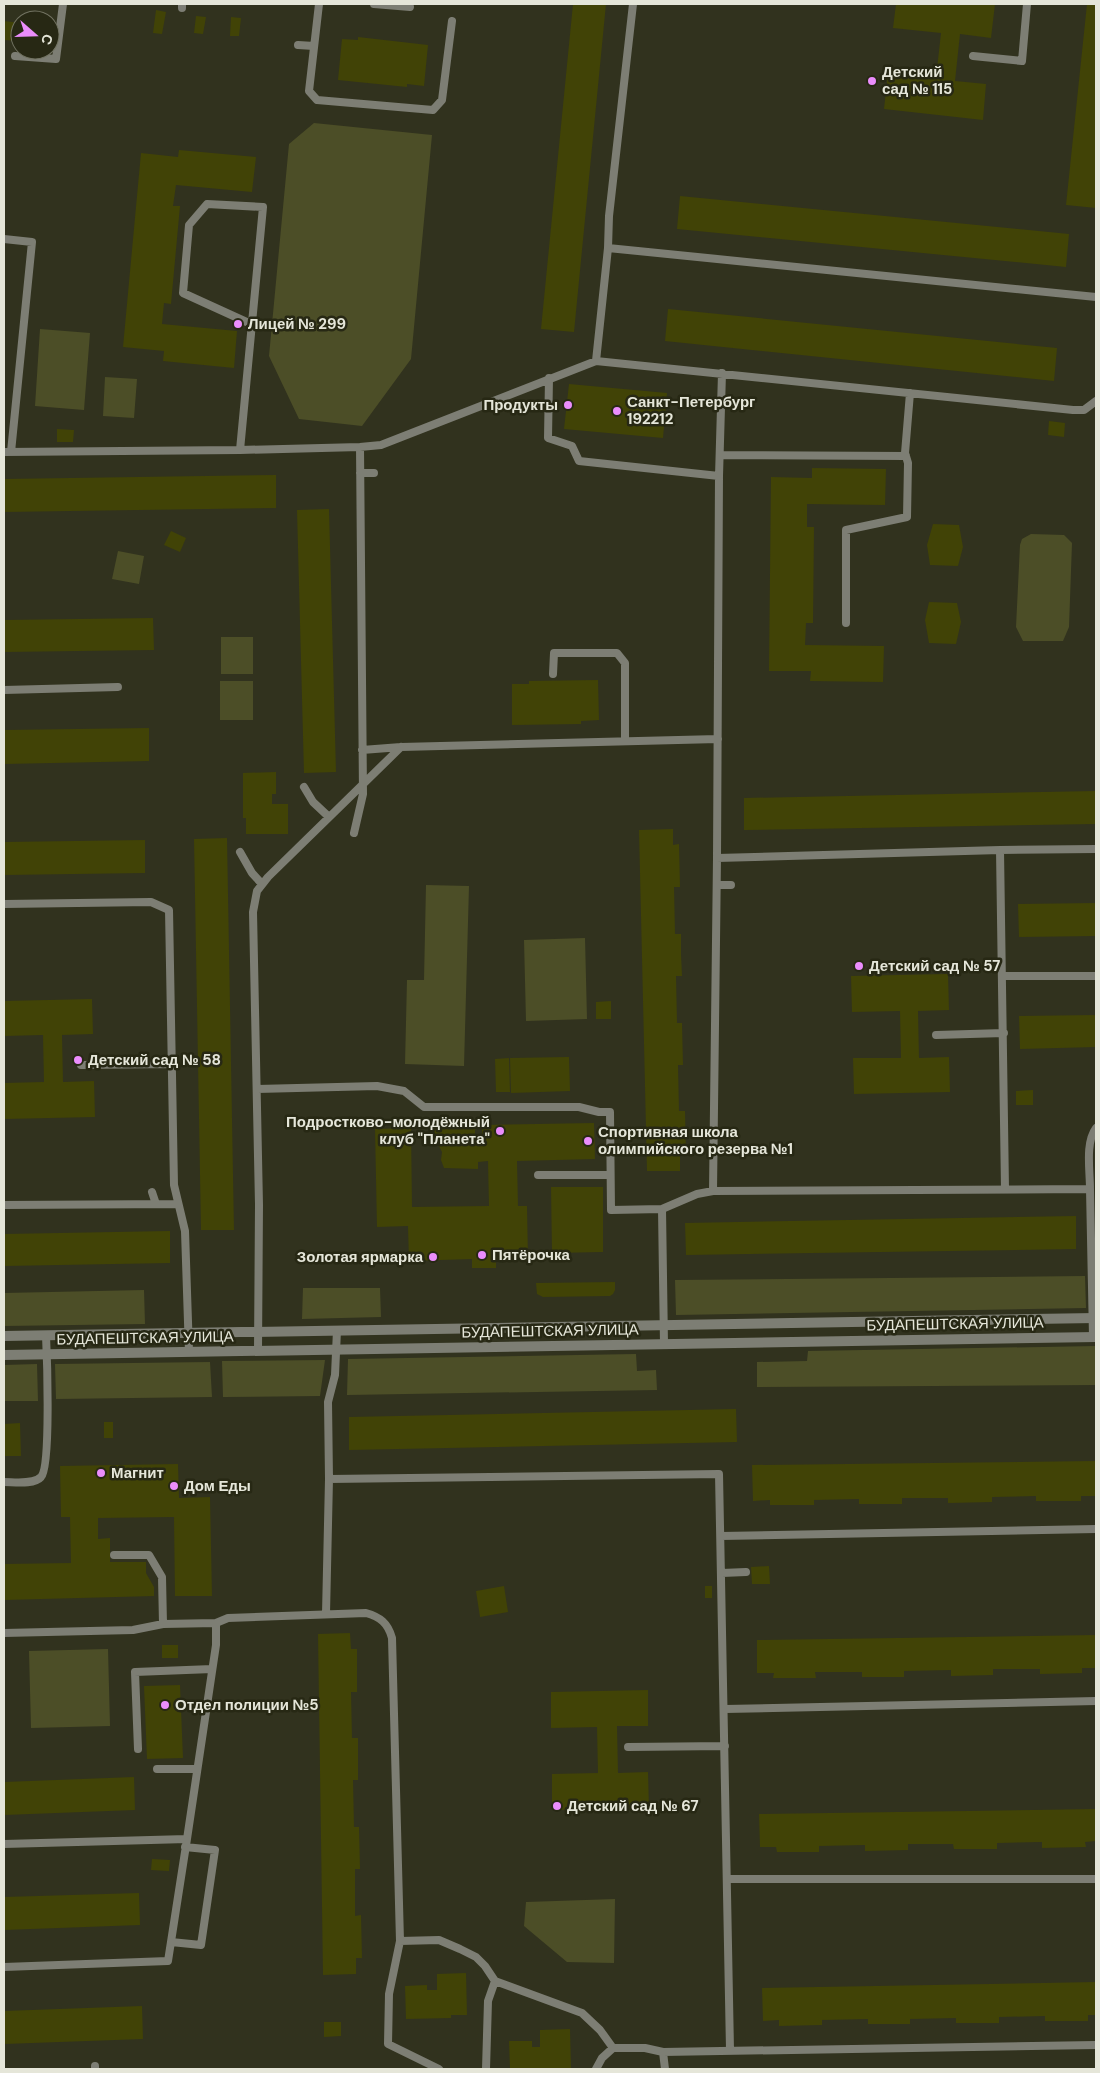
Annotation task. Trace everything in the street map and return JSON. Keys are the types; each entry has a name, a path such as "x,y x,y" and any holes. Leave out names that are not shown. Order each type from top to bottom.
{"street":[{"name":"БУДАПЕШТСКАЯ УЛИЦА","path":"4,1336 1094,1318"},
{"name":"БУДАПЕШТСКАЯ УЛИЦА","path":"4,1355 1094,1337"}],"lane":[{"path":"60,28 63,4"},
{"path":"319,4 309,91 317,100 433,110 442,100 452,21"},
{"path":"374,4 410,7"},
{"path":"596,361 608,248 609,216 633,4"},
{"path":"973,56 1022,61 1028,4"},
{"path":"298,45 314,46"},
{"path":"240,450 263,207 207,204 189,225 183,293 251,324"},
{"path":"4,239 32,242 7,452 240,450 360,447 381,444 596,361 1073,410 1084,410 1096,401"},
{"path":"608,248 1096,297"},
{"path":"714,1191 719,476 722,374"},
{"path":"548,378 548,438 572,446 579,461 719,476"},
{"path":"846,623 846,530 907,517 906,456 910,393"},
{"path":"354,833 363,794 360,447"},
{"path":"720,455 906,456"},
{"path":"360,473 374,473"},
{"path":"554,674 554,653 617,653 625,663 625,741"},
{"path":"4,690 118,688"},
{"path":"362,750 401,746 718,739"},
{"path":"258,1351 259,1205 254,912 257,892 262,884 401,746"},
{"path":"304,787 313,802 329,817"},
{"path":"717,858 1096,849"},
{"path":"1000,850 1005,1189"},
{"path":"240,852 262,884"},
{"path":"717,885 731,885"},
{"path":"4,904 151,902 169,910 174,1185 185,1231 189,1352"},
{"path":"1003,976 1096,976"},
{"path":"936,1035 1004,1033"},
{"path":"82,1065 172,1064"},
{"path":"257,1089 376,1086 404,1091 424,1107 579,1107 599,1112 610,1112 611,1210 662,1209 697,1194 714,1191 1090,1189"},
{"path":"1094,1337 1094,1231 1090,1189 1090,1146 1091,1136 1096,1128"},
{"path":"538,1175 610,1174"},
{"path":"152,1192 156,1204"},
{"path":"4,1205 178,1204"},
{"path":"662,1209 664,1344"},
{"path":"326,1614 329,1479 328,1402 335,1374 337,1330"},
{"path":"4,1482 35,1481 44,1472 46,1452 46,1336"},
{"path":"329,1479 719,1474 726,1746 730,2050"},
{"path":"721,1536 1096,1529"},
{"path":"114,1555 149,1555 162,1577 163,1624"},
{"path":"722,1573 746,1572"},
{"path":"4,1633 133,1630 163,1624 216,1623 228,1618 366,1613 376,1616 389,1628 392,1638 400,1941 389,1994 388,2044 439,2069"},
{"path":"4,1967 168,1961 216,1645 216,1623"},
{"path":"138,1749 135,1672 212,1669"},
{"path":"725,1710 1096,1701"},
{"path":"628,1747 726,1746"},
{"path":"157,1769 197,1769"},
{"path":"4,1844 186,1843 215,1850 201,1945 171,1942"},
{"path":"728,1879 1096,1879"},
{"path":"400,1941 439,1940 476,1957 486,1966 495,1981 582,2014 600,2030 613,2048"},
{"path":"486,2069 488,2001 495,1981"},
{"path":"596,2069 602,2058 613,2048 645,2048 663,2052 1096,2045"},
{"path":"663,2052 665,2069"}],"green space":[{"path":"314,123 432,135 411,359 362,426 299,419 269,356 289,144"},
{"path":"40,329 90,333 84,410 35,406"},
{"path":"105,377 137,379 134,418 103,416"},
{"path":"1031,534 1064,535 1072,543 1069,627 1063,641 1023,641 1016,627 1020,545 1022,539"},
{"path":"118,551 144,556 139,584 112,579"},
{"path":"221,637 253,637 253,674 221,674"},
{"path":"220,681 253,681 253,720 220,720"},
{"path":"426,885 469,886 464,1066 405,1064 407,980 424,980"},
{"path":"585,938 587,1019 526,1021 524,940"},
{"path":"1085,1276 1086,1308 676,1315 675,1280"},
{"path":"303,1288 380,1288 381,1317 302,1319"},
{"path":"144,1290 145,1324 4,1326 4,1293"},
{"path":"1096,1346 1096,1385 757,1387 757,1362 807,1361 808,1351"},
{"path":"636,1354 637,1371 656,1370 657,1390 347,1395 348,1359"},
{"path":"325,1360 320,1396 223,1397 222,1361"},
{"path":"210,1362 212,1397 56,1399 55,1364"},
{"path":"37,1364 38,1401 4,1401 4,1365"},
{"path":"108,1649 110,1726 31,1728 29,1651"},
{"path":"615,1899 614,1963 567,1962 524,1926 526,1902"}],"building":[{"path":"573,4 606,4 574,332 541,329"},
{"path":"896,4 995,4 991,38 960,34 955,81 986,84 983,120 884,109 888,73 936,78 941,33 893,28"},
{"path":"1087,4 1096,4 1096,208 1066,205"},
{"path":"156,10 166,12 162,34 153,33"},
{"path":"196,16 206,17 203,34 194,33"},
{"path":"231,17 241,18 239,36 230,36"},
{"path":"4,21 10,22 10,40 4,40"},
{"path":"358,37 428,45 424,86 407,84 407,87 338,80 342,39 358,40"},
{"path":"179,150 256,157 252,192 176,185 173,206 180,206 171,304 164,303 162,324 237,331 234,368 163,361 164,351 123,347 141,153 178,157"},
{"path":"680,196 1069,234 1066,267 677,229"},
{"path":"668,309 1057,348 1054,381 665,341"},
{"path":"569,384 667,393 663,438 564,429"},
{"path":"1049,421 1065,423 1064,437 1048,435"},
{"path":"57,429 74,430 73,442 57,442"},
{"path":"812,468 886,469 885,505 807,504 807,527 814,527 813,623 806,623 805,645 884,646 883,682 810,681 811,671 769,671 771,477 812,478"},
{"path":"276,475 276,508 4,512 4,479"},
{"path":"329,509 336,772 304,773 297,510"},
{"path":"933,524 959,525 963,547 958,566 930,565 927,545"},
{"path":"171,531 186,538 180,552 164,545"},
{"path":"929,602 957,603 961,622 956,644 929,643 925,620"},
{"path":"153,618 154,650 4,652 4,620"},
{"path":"598,680 599,720 581,721 581,724 512,725 512,684 529,684 529,681"},
{"path":"149,728 149,761 4,764 4,730"},
{"path":"276,772 276,794 272,794 272,804 288,804 288,834 246,834 246,818 243,818 243,773"},
{"path":"1096,791 1096,824 744,830 744,798"},
{"path":"673,829 673,845 679,844 680,887 674,887 675,934 681,934 682,976 676,976 677,1023 682,1023 683,1065 678,1065 679,1111 685,1111 686,1154 680,1154 680,1171 647,1171 639,830"},
{"path":"227,838 234,1230 201,1230 194,839"},
{"path":"145,840 145,873 4,875 4,842"},
{"path":"1096,903 1096,936 1019,937 1018,904"},
{"path":"948,974 949,1010 918,1011 919,1058 949,1057 950,1092 854,1094 853,1058 901,1058 900,1011 852,1012 851,976"},
{"path":"92,999 93,1034 62,1035 63,1082 94,1081 95,1117 4,1119 4,1083 44,1082 43,1035 4,1036 4,1001"},
{"path":"611,1001 611,1019 596,1019 596,1002"},
{"path":"1096,1015 1096,1047 1020,1049 1019,1016"},
{"path":"569,1057 570,1091 511,1093 510,1058"},
{"path":"509,1058 510,1092 496,1092 495,1059"},
{"path":"1033,1090 1033,1105 1016,1105 1016,1091"},
{"path":"434,1123 475,1123 475,1142 482,1142 482,1125 594,1123 595,1159 517,1161 518,1206 527,1206 528,1259 496,1259 496,1268 472,1268 472,1259 409,1261 408,1226 377,1227 375,1129 411,1128 412,1207 489,1206 488,1161 478,1162 478,1169 444,1168 441,1160 442,1152 434,1136"},
{"path":"551,1187 603,1187 603,1252 552,1253"},
{"path":"1076,1216 1076,1249 686,1255 685,1223"},
{"path":"170,1231 170,1263 4,1266 4,1234"},
{"path":"615,1282 615,1290 610,1296 543,1297 537,1294 536,1283"},
{"path":"736,1409 737,1442 349,1450 349,1417"},
{"path":"104,1422 113,1422 113,1438 104,1438"},
{"path":"20,1423 21,1456 4,1456 4,1424"},
{"path":"1095,1461 1095,1496 1081,1496 1081,1501 1036,1501 1036,1496 992,1497 992,1502 948,1503 948,1498 902,1498 902,1504 859,1504 859,1499 814,1500 814,1505 770,1505 770,1500 753,1501 752,1465"},
{"path":"178,1464 179,1498 210,1497 212,1596 175,1596 174,1517 98,1518 98,1539 110,1538 110,1562 146,1562 146,1573 154,1587 154,1596 4,1600 4,1564 71,1563 70,1517 61,1517 60,1466"},
{"path":"769,1566 770,1584 752,1584 751,1567"},
{"path":"504,1586 508,1612 480,1617 476,1591"},
{"path":"705,1586 712,1586 712,1598 705,1598"},
{"path":"350,1633 351,1649 357,1649 357,1692 351,1692 352,1738 358,1738 358,1780 353,1780 354,1827 359,1827 360,1869 355,1869 355,1916 361,1915 362,1958 356,1958 356,1974 323,1975 318,1634"},
{"path":"1096,1635 1096,1668 1082,1668 1082,1673 1040,1674 1040,1669 993,1669 993,1675 951,1676 951,1670 904,1671 904,1677 862,1677 862,1672 815,1672 816,1678 773,1678 774,1673 757,1673 757,1640"},
{"path":"162,1645 178,1645 178,1658 162,1658"},
{"path":"180,1685 183,1758 147,1759 144,1686"},
{"path":"648,1690 648,1726 617,1726 618,1773 648,1772 649,1808 552,1810 552,1774 598,1773 597,1727 551,1728 551,1692"},
{"path":"134,1777 135,1810 4,1815 4,1782"},
{"path":"1096,1809 1096,1841 1085,1842 1086,1847 1042,1848 1042,1842 997,1843 997,1849 954,1849 953,1844 908,1844 908,1850 865,1851 865,1845 819,1846 819,1852 777,1852 776,1847 760,1847 759,1814"},
{"path":"152,1859 170,1860 169,1871 151,1870"},
{"path":"139,1893 140,1925 4,1930 4,1897"},
{"path":"466,1973 467,2015 451,2015 451,2018 406,2019 405,1986 427,1985 427,1990 437,1990 437,1974"},
{"path":"1096,1982 1096,2015 1088,2015 1088,2021 1045,2021 1045,2016 999,2017 999,2023 956,2023 956,2018 910,2019 910,2024 868,2024 868,2019 822,2020 822,2025 779,2026 779,2020 763,2021 762,1988"},
{"path":"142,2006 143,2039 4,2044 4,2011"},
{"path":"324,2022 341,2022 341,2036 324,2037"},
{"path":"570,2029 571,2069 510,2069 509,2041 532,2041 532,2047 540,2047 540,2030"}],"place":[{"name":"Детский сад № 115","path":"872,81"},
{"name":"Лицей № 299","path":"238,324"},
{"name":"Продукты","path":"568,405"},
{"name":"Санкт-Петербург 192212","path":"617,411"},
{"name":"Детский сад № 57","path":"859,966"},
{"name":"Детский сад № 58","path":"78,1060"},
{"name":"Подростково-молодёжный клуб \"Планета\"","path":"500,1131"},
{"name":"Спортивная школа олимпийского резерва №1","path":"588,1141"},
{"name":"Пятёрочка","path":"482,1255"},
{"name":"Золотая ярмарка","path":"433,1257"},
{"name":"Магнит","path":"101,1473"},
{"name":"Дом Еды","path":"174,1486"},
{"name":"Отдел полиции №5","path":"165,1705"},
{"name":"Детский сад № 67","path":"557,1806"}]}
